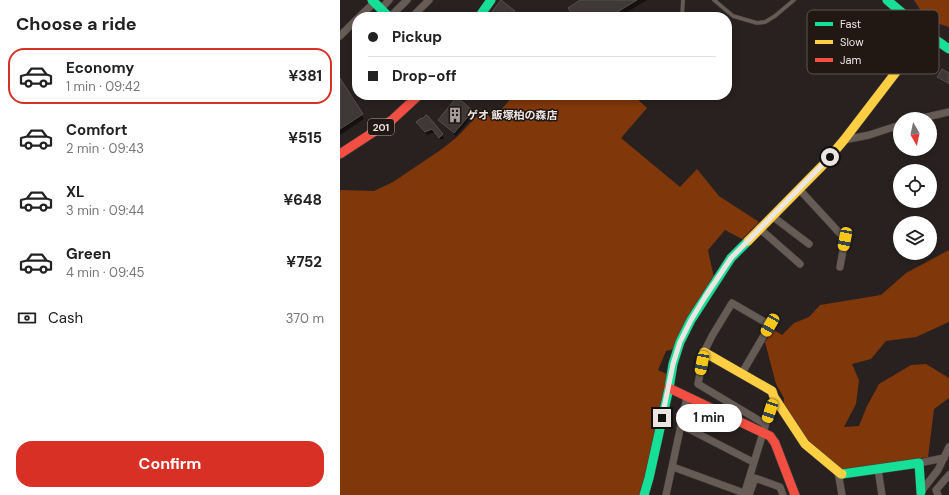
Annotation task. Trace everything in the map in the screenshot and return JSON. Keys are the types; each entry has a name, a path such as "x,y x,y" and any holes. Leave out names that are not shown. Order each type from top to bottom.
{"main road":[{"path":"483,12 491,0"},
{"path":"887,0 898,10"},
{"path":"373,1 384,12"},
{"path":"939,42 949,49"},
{"path":"644,495 669,388 673,364 680,342 691,320 731,258 823,165 895,74"},
{"name":"201","path":"340,154 402,111 414,100"},
{"path":"704,352 772,391 774,397 805,444 841,474 919,463 920,494"},
{"path":"669,388 687,397 764,428 775,443 796,495"}],"street":[{"path":"381,9 390,0"},
{"path":"394,12 407,0"},
{"path":"417,12 429,0"},
{"path":"363,12 373,1"},
{"path":"340,36 352,24"},
{"path":"937,115 949,112"},
{"path":"844,140 869,135 893,127"},
{"path":"799,189 845,239 840,267"},
{"path":"772,216 809,244"},
{"path":"759,228 800,264"},
{"path":"742,373 770,325 732,303 704,352 698,384 764,428"},
{"path":"666,495 687,397"},
{"path":"746,494 753,462 774,397"},
{"path":"681,425 753,462"},
{"path":"920,494 938,470 949,447"},
{"path":"919,463 944,458"},
{"path":"673,467 746,494"},
{"path":"878,469 882,495"},
{"path":"838,472 842,495"},
{"path":"938,495 936,490 949,475"},
{"path":"746,494 755,478 780,487 783,495"}],"lane":[{"path":"682,12 683,0"},
{"path":"714,0 728,12"},
{"path":"732,15 757,23 765,22 775,16 794,0"}],"shaded area":[{"path":"914,0 949,0 949,27 939,24 939,10 920,10"},
{"path":"510,100 638,100 647,108 621,138 680,187 697,169 719,196 759,222 742,239 725,230 708,250 714,278 674,349 666,351 658,370 669,375 641,495 340,495 340,190 374,191 393,182 442,149 457,137 482,111 493,119"},
{"path":"949,250 949,322 916,337 886,341 871,359 852,364 859,380 856,404 844,427 859,426 867,406 879,384 911,365 926,364 949,378 949,398 934,409 928,457 842,470 809,444 784,405 784,398 776,384 765,342 774,330 782,335 794,323 809,317 820,305 881,295 906,273 930,260 937,260 937,256"}],"building":[{"path":"501,0 515,11 514,12 492,12"},
{"path":"580,0 637,0 617,12 571,12 568,8"},
{"path":"942,69 949,73 949,84 937,77"},
{"path":"340,78 352,97 352,100 354,100 363,114 340,129"},
{"name":"ゲオ 飯塚柏の森店","path":"455,100 460,100 473,111 454,133 438,120"},
{"path":"426,115 443,134 439,138 432,129 425,132 416,122"}],"traffic: fast":[{"path":"372,0 384,12"},
{"path":"483,12 491,0"},
{"path":"887,0 899,10"},
{"path":"939,42 949,49"},
{"path":"644,495 669,388 673,364 680,342 691,320 731,258 748,241"},
{"path":"842,474 919,463 921,492"}],"traffic: slow":[{"path":"748,241 823,165 895,74"},
{"path":"704,352 772,391 774,397 805,444 842,474"}],"traffic: jam":[{"path":"340,154 392,120 414,100"},
{"path":"669,388 770,436 775,443 795,495"}],"place":[{"name":"ゲオ 飯塚柏の森店","path":"455,115"}],"route":[{"path":"662,418 673,364 680,342 705,297 731,258 744,243 830,157"}]}
